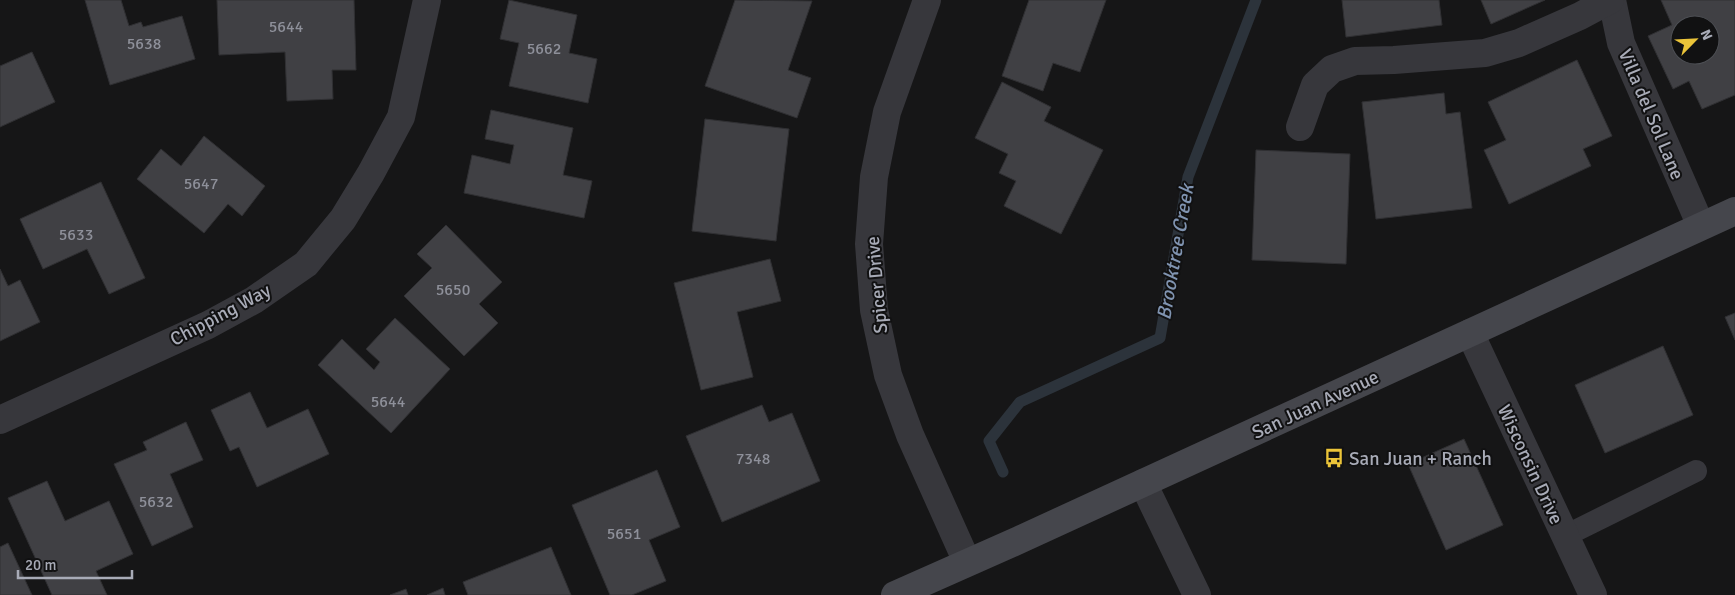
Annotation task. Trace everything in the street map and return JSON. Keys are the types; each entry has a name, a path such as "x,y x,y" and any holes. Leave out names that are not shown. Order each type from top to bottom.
{"main road":[{"name":"San Juan Avenue","path":"895,595 1735,211"}],"street":[{"name":"Chipping Way","path":"0,420 208,325 254,300 306,264 343,219 401,117 427,0"},
{"name":"Spicer Drive","path":"927,0 887,112 874,177 869,244 874,310 888,375 910,435 966,562"},
{"name":"Villa del Sol Lane","path":"1300,127 1315,85 1332,69 1355,61 1485,53 1518,43 1580,16 1611,0 1621,43 1701,226"},
{"name":"Wisconsin Drive","path":"1470,333 1593,595"},
{"path":"1143,483 1197,595"}],"lane":[{"path":"1565,536 1696,471"}],"building":[{"path":"85,0 121,0 129,26 141,22 143,27 182,16 195,59 110,85"},
{"path":"217,0 354,0 356,70 332,70 333,99 287,101 285,52 219,55"},
{"path":"509,0 577,15 569,53 597,59 588,103 509,86 519,43 500,39"},
{"path":"735,0 812,1 788,70 811,78 797,118 705,86"},
{"path":"1029,0 1106,0 1080,72 1053,63 1043,91 1002,76"},
{"path":"1342,0 1439,0 1442,25 1346,37"},
{"path":"1481,0 1545,0 1491,24"},
{"path":"1661,0 1735,0 1735,95 1702,109 1689,81 1673,89 1648,36 1670,26 1670,65 1720,65 1720,15 1670,15 1670,20"},
{"path":"32,52 55,102 0,127 0,66"},
{"path":"1577,60 1612,136 1583,149 1591,166 1509,204 1484,150 1506,140 1488,102"},
{"path":"1002,82 1051,107 1044,121 1103,150 1061,234 1004,206 1016,181 999,173 1008,154 975,138"},
{"path":"1444,93 1446,114 1460,112 1472,208 1376,219 1362,102"},
{"path":"491,110 573,128 563,175 592,181 584,218 464,193 472,155 510,164 514,145 485,139"},
{"path":"705,119 789,129 776,241 692,231"},
{"path":"204,136 265,186 242,216 228,204 204,233 137,179 161,149 181,166"},
{"path":"1256,150 1350,154 1346,264 1252,260"},
{"path":"101,182 145,278 109,294 87,249 43,269 20,219"},
{"path":"446,225 502,282 479,304 498,323 464,356 404,296 432,268 417,254"},
{"path":"770,259 781,301 737,312 753,377 701,390 674,283"},
{"path":"0,269 8,286 20,280 40,322 0,341"},
{"path":"1735,313 1735,340 1725,317"},
{"path":"395,318 450,369 391,433 318,365 342,339 374,370 380,362 366,349"},
{"path":"1663,346 1693,415 1605,453 1575,385"},
{"path":"250,392 267,428 308,409 329,454 257,487 239,447 230,451 211,410"},
{"path":"762,405 769,422 792,413 820,481 722,522 686,436"},
{"path":"186,422 203,460 170,474 193,527 152,546 114,464 147,450 143,442"},
{"path":"1464,439 1503,525 1446,550 1408,464"},
{"path":"657,470 680,527 649,540 666,581 632,595 610,595 572,505"},
{"path":"47,481 65,521 109,501 133,554 96,571 107,595 52,595 8,498"},
{"path":"8,543 32,595 0,595 0,547"},
{"path":"551,547 571,595 468,595 463,582"},
{"path":"443,588 445,595 427,595"},
{"path":"406,589 408,595 390,595"}],"waterway":[{"name":"Brooktree Creek","path":"1003,472 989,441 1020,402 1160,338 1188,177 1256,0"}],"place":[{"name":"San Juan + Ranch","path":"1334,458"}]}
